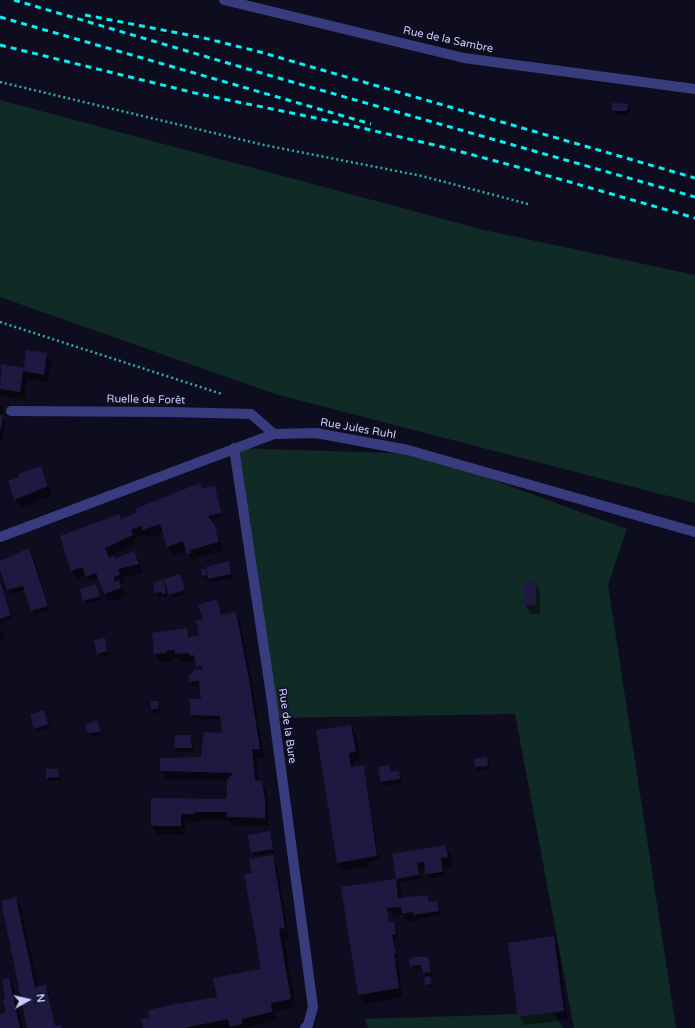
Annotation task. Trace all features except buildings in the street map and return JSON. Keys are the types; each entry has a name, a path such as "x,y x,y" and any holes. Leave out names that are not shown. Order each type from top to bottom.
{"street":[{"name":"Rue de la Sambre","path":"224,0 464,58 695,89"},
{"name":"Ruelle de Forêt","path":"11,411 251,414 274,434"},
{"name":"Rue Jules Ruhl","path":"0,537 274,434 316,433 408,450 695,532"},
{"name":"Rue de la Bure","path":"234,448 272,708 313,1007 308,1025 305,1028"}],"path":[{"path":"0,82 264,145 422,176 528,204"},
{"path":"0,322 228,396"}],"green space":[{"path":"0,100 484,230 695,275 695,503 275,394 0,297"},
{"path":"234,448 422,454 627,529 608,585 676,1028 574,1028 515,714 274,718"},
{"path":"554,1013 563,1028 368,1028 365,1019"}],"railway":[{"path":"14,0 275,77 695,197"},
{"path":"85,15 204,38 260,52 695,178"},
{"path":"0,17 371,124"},
{"path":"0,45 199,94 345,124 447,148 695,218"}]}
